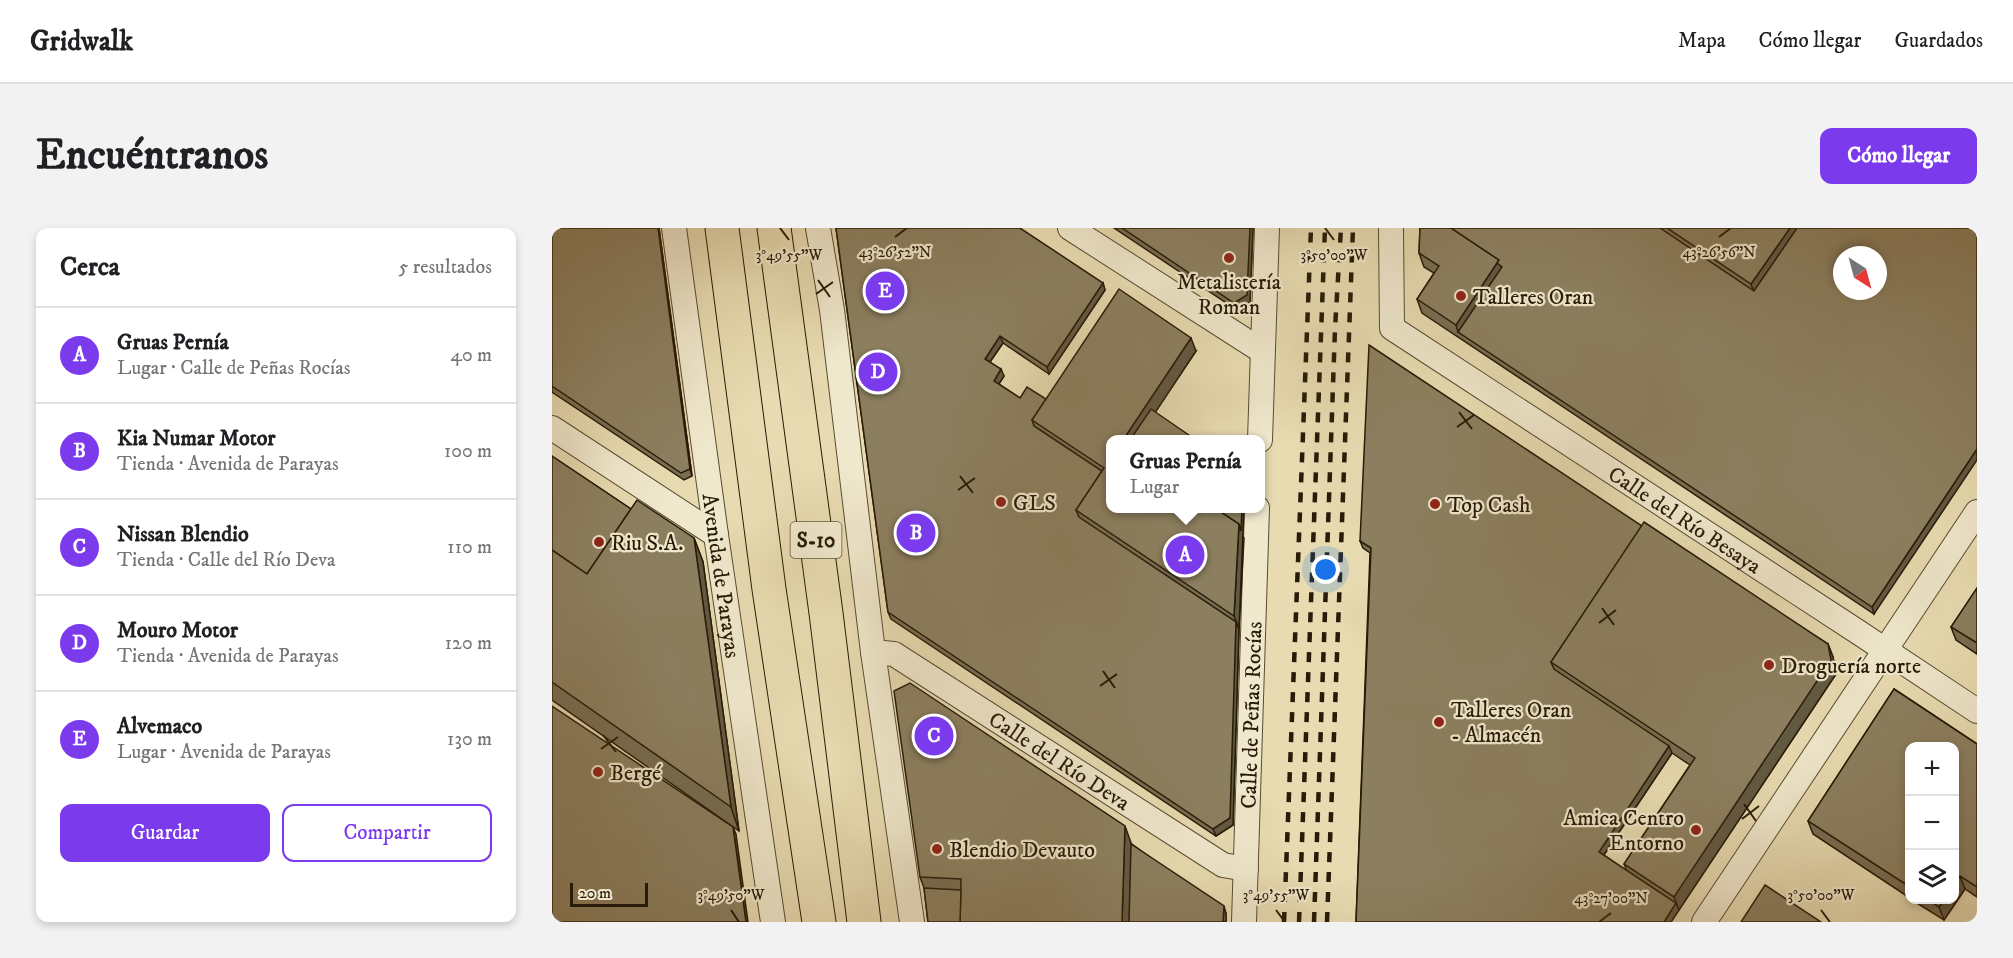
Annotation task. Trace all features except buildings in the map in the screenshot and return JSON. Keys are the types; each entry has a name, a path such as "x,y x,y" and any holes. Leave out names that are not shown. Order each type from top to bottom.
{"highway":[{"name":"S-10","path":"722,228 817,922"},
{"name":"S-10","path":"774,228 826,613 864,922"},
{"path":"855,852 871,922"}],"street":[{"name":"Avenida de Parayas","path":"674,228 773,922"},
{"path":"818,228 832,310 873,652 912,922"},
{"path":"1070,228 1262,351"},
{"path":"1260,435 1268,228"},
{"name":"Calle del Río Besaya","path":"1391,228 1392,328 1977,711"},
{"path":"552,428 716,535"},
{"path":"1704,922 1977,512"},
{"name":"Calle de Peñas Rocías","path":"1244,922 1257,513"},
{"name":"Calle del Río Deva","path":"873,652 894,654 1223,865 1246,869"}],"railway":[{"path":"1284,922 1311,228"},
{"path":"1299,922 1325,228"},
{"path":"1314,922 1335,329 1341,228"},
{"path":"1327,922 1353,228"}],"place":[{"name":"Metalistería Roman","path":"1229,258"},
{"name":"Alvemaco","path":"885,291"},
{"name":"Talleres Oran","path":"1461,296"},
{"name":"Mouro Motor","path":"878,372"},
{"name":"GLS","path":"1001,502"},
{"name":"Top Cash","path":"1435,504"},
{"name":"Kia Numar Motor","path":"916,533"},
{"name":"Riu S.A.","path":"599,542"},
{"name":"Gruas Pernía","path":"1185,555"},
{"name":"Droguería norte","path":"1769,665"},
{"name":"Talleres Oran - Almacén","path":"1439,722"},
{"name":"Nissan Blendio","path":"934,736"},
{"name":"Bergé","path":"598,772"},
{"name":"Amica Centro Entorno","path":"1696,830"},
{"name":"Blendio Devauto","path":"937,849"}]}
